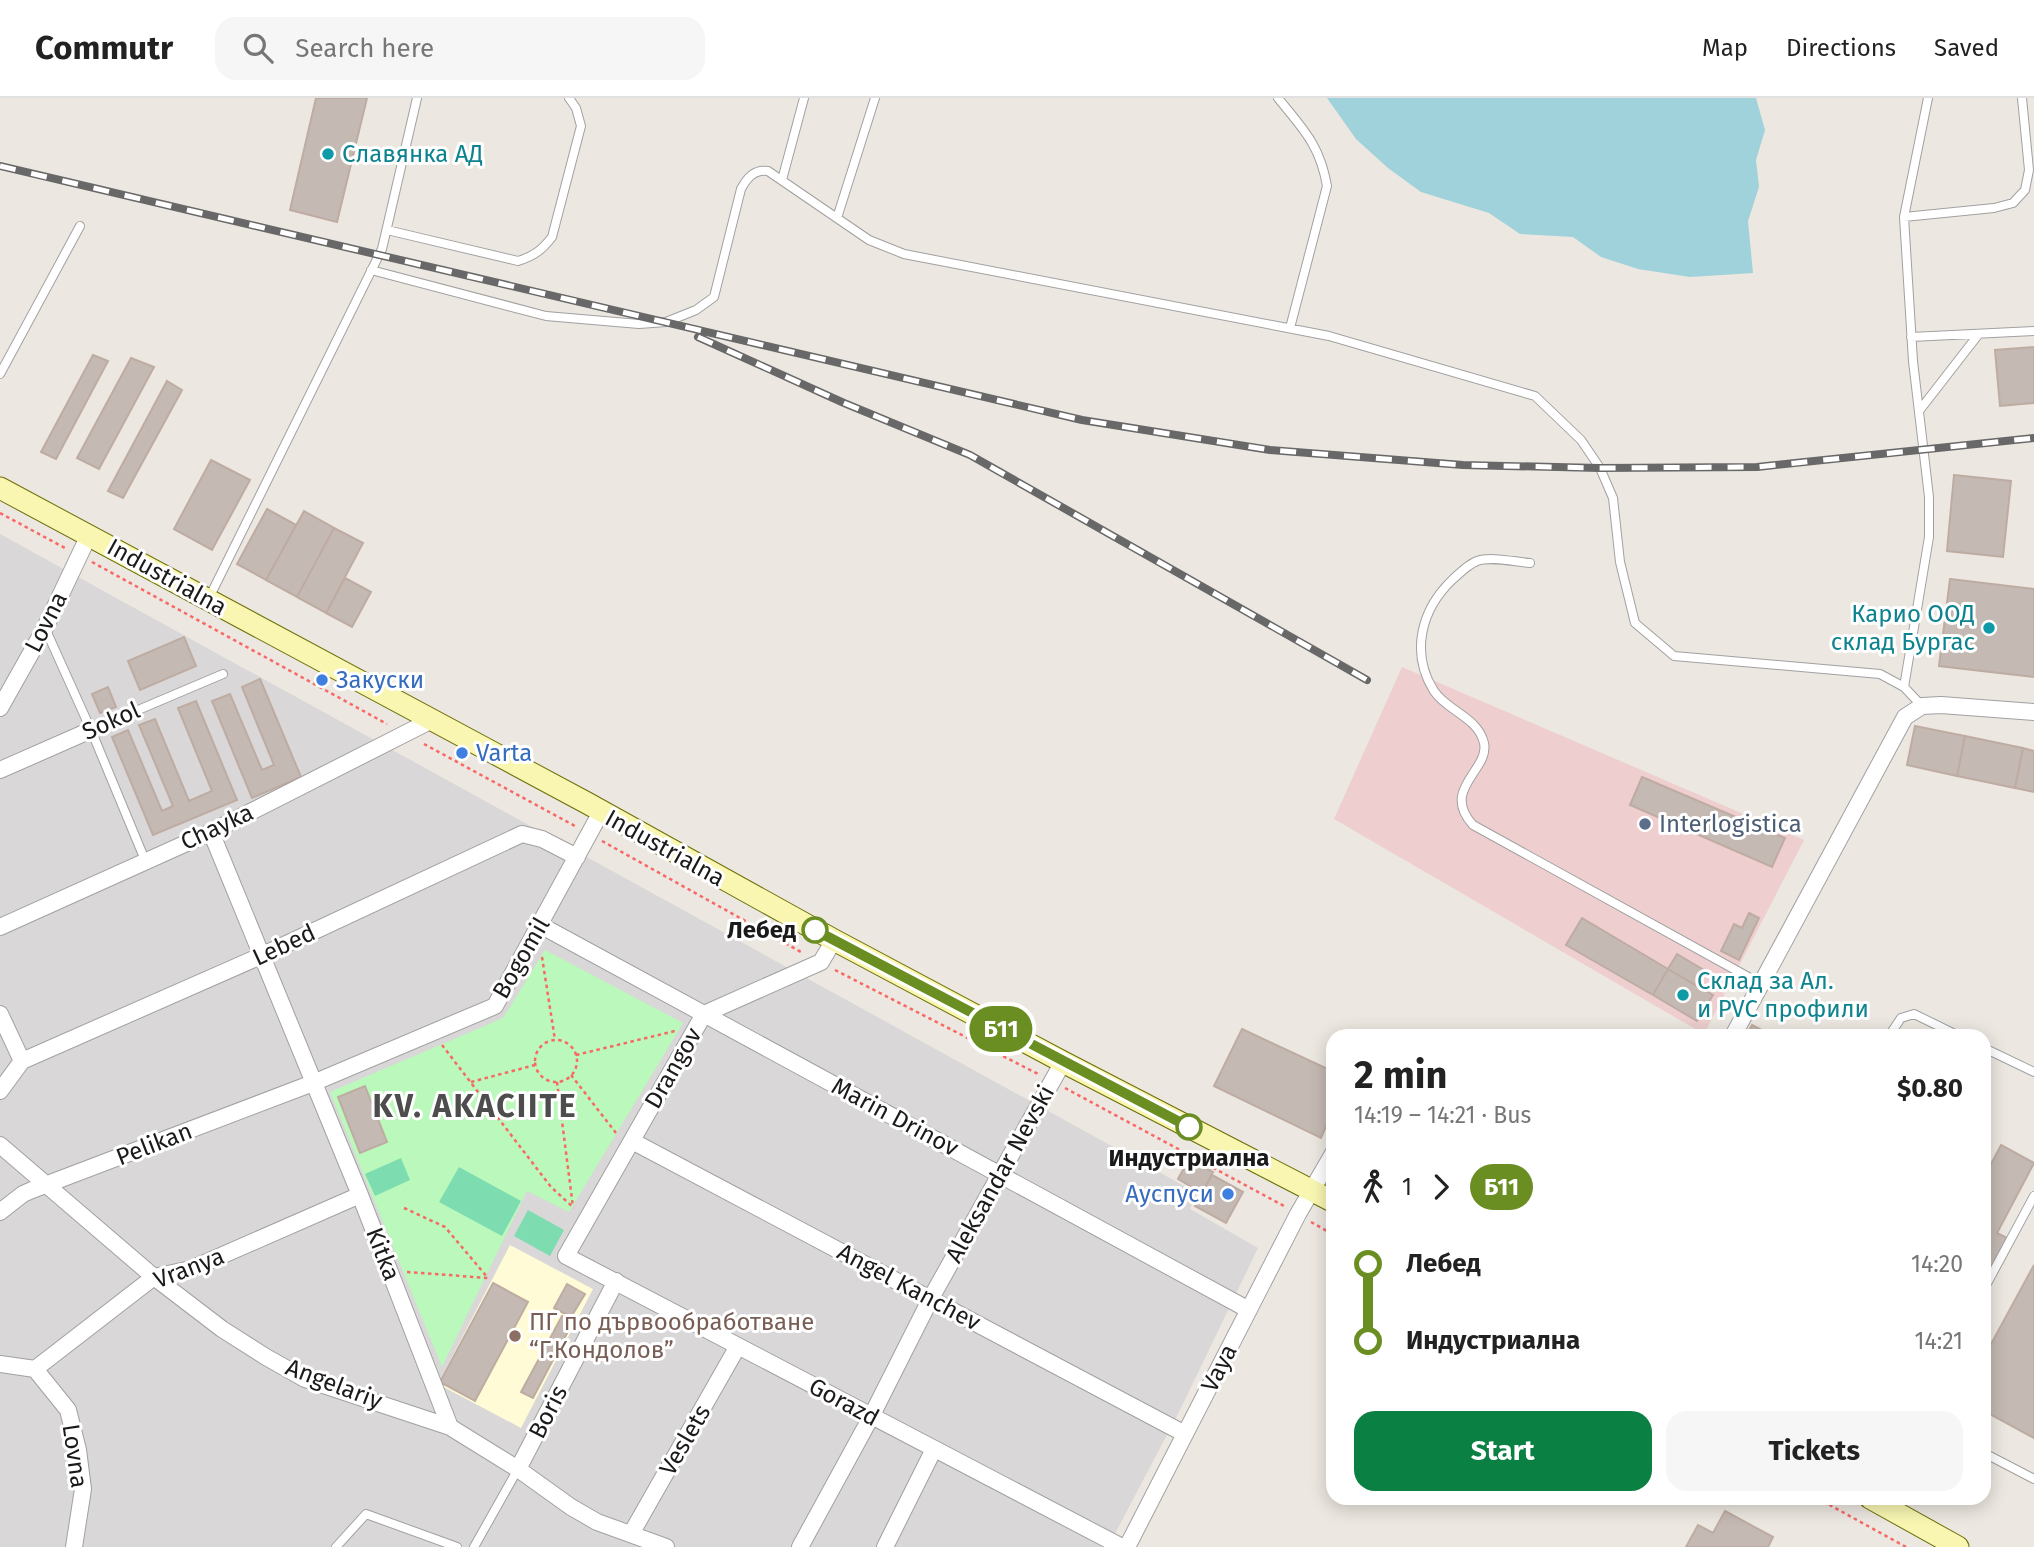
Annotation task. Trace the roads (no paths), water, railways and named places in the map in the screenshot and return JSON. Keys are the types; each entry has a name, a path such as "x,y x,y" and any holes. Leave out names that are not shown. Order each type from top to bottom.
{"main road":[{"name":"Industrialna","path":"0,488 834,940 1326,1198"},
{"path":"1883,1505 1958,1547"}],"street":[{"name":"Lovna","path":"0,708 46,628 89,535"},
{"path":"1737,1029 1905,718 1922,706 1941,705 2034,712"},
{"name":"Chayka","path":"0,927 211,832 430,721"},
{"name":"Sokol","path":"0,769 91,730"},
{"name":"Bogomil","path":"313,1083 495,1006 601,812"},
{"name":"Kitka","path":"211,832 360,1195 450,1427"},
{"name":"Lebed","path":"22,1061 263,955 522,834 542,839 577,857"},
{"name":"Marin Drinov","path":"539,927 701,1020 999,1173 1249,1310"},
{"name":"Drangov","path":"566,1256 701,1020 821,962 834,940"},
{"path":"0,1014 22,1061 0,1091"},
{"name":"Aleksandar Nevski","path":"800,1547 871,1417 930,1298 1063,1062"},
{"name":"Pelikan","path":"0,1212 23,1194 313,1083"},
{"name":"Angelariy","path":"0,1144 154,1277 222,1329 305,1379 450,1427 597,1522 666,1547"},
{"name":"Angel Kanchev","path":"630,1145 930,1298 1185,1434"},
{"name":"Vaya","path":"1124,1547 1298,1214 1326,1167"},
{"name":"Vranya","path":"35,1369 154,1277 191,1269 360,1195"},
{"name":"Gorazd","path":"566,1256 1124,1547"},
{"name":"Boris","path":"518,1469 616,1281"},
{"name":"Veslets","path":"631,1534 738,1346"},
{"path":"0,1364 35,1369"},
{"name":"Lovna","path":"35,1369 68,1410 78,1450 83,1489 74,1547"},
{"path":"885,1547 934,1448"}],"lane":[{"path":"208,600 382,249 417,98"},
{"path":"387,230 518,261 543,250 552,237 580,126 576,108 569,98"},
{"path":"782,180 804,98"},
{"path":"837,218 875,98"},
{"path":"1278,98 1314,143 1323,165 1327,186 1290,328"},
{"path":"1904,687 1929,537 1929,497 1911,337 1904,218 1928,98"},
{"path":"1904,218 1994,208 2013,203 2025,190 2029,170 2022,98"},
{"path":"372,270 546,316 639,324 666,323 696,310 714,297 746,180 761,170 768,171 869,240 904,254 1329,336 1535,397 1581,440 1600,468 1614,498 1620,562 1635,623 1674,656 1880,674 1904,687 1922,706"},
{"path":"0,374 80,226"},
{"path":"1911,337 2034,331"},
{"path":"1919,411 1978,335"},
{"path":"1530,563 1481,559 1468,565 1441,590 1427,611 1421,640 1423,671 1435,693 1478,729 1484,740 1485,750 1463,792 1461,803 1464,815 1473,825 1761,984"},
{"path":"46,628 145,860"},
{"name":"Sokol","path":"91,730 223,674"},
{"path":"1894,1029 1901,1018 1914,1014 1945,1029"},
{"path":"1991,1051 2034,1072"},
{"path":"1991,1276 2034,1196"},
{"path":"1991,1457 2034,1479"},
{"path":"474,1547 518,1469"},
{"path":"336,1547 366,1514 457,1547"}],"water":[{"path":"1327,98 1756,98 1765,130 1756,160 1759,187 1748,221 1753,273 1690,277 1638,269 1601,257 1573,237 1520,234 1489,213 1421,192 1388,168 1356,139"}],"railway":[{"path":"0,166 1082,420 1270,450 1463,465 1757,467 2034,438"},
{"path":"698,337 844,403 970,455 1367,680"}],"place":[{"name":"Славянка АД","path":"328,154"},
{"name":"Карио ООД склад Бургас","path":"1989,628"},
{"name":"Закуски","path":"322,680"},
{"name":"Varta","path":"462,753"},
{"name":"Interlogistica","path":"1645,824"},
{"name":"Лебед","path":"815,930"},
{"name":"Склад за Ал. и PVC профили","path":"1683,995"},
{"name":"Индустриална","path":"1189,1127"},
{"name":"Ауспуси","path":"1228,1194"},
{"name":"ПГ по дървообработване “Г.Кондолов”","path":"515,1336"}],"district":[{"name":"KV. AKACIITE","path":"475,1106"}]}
